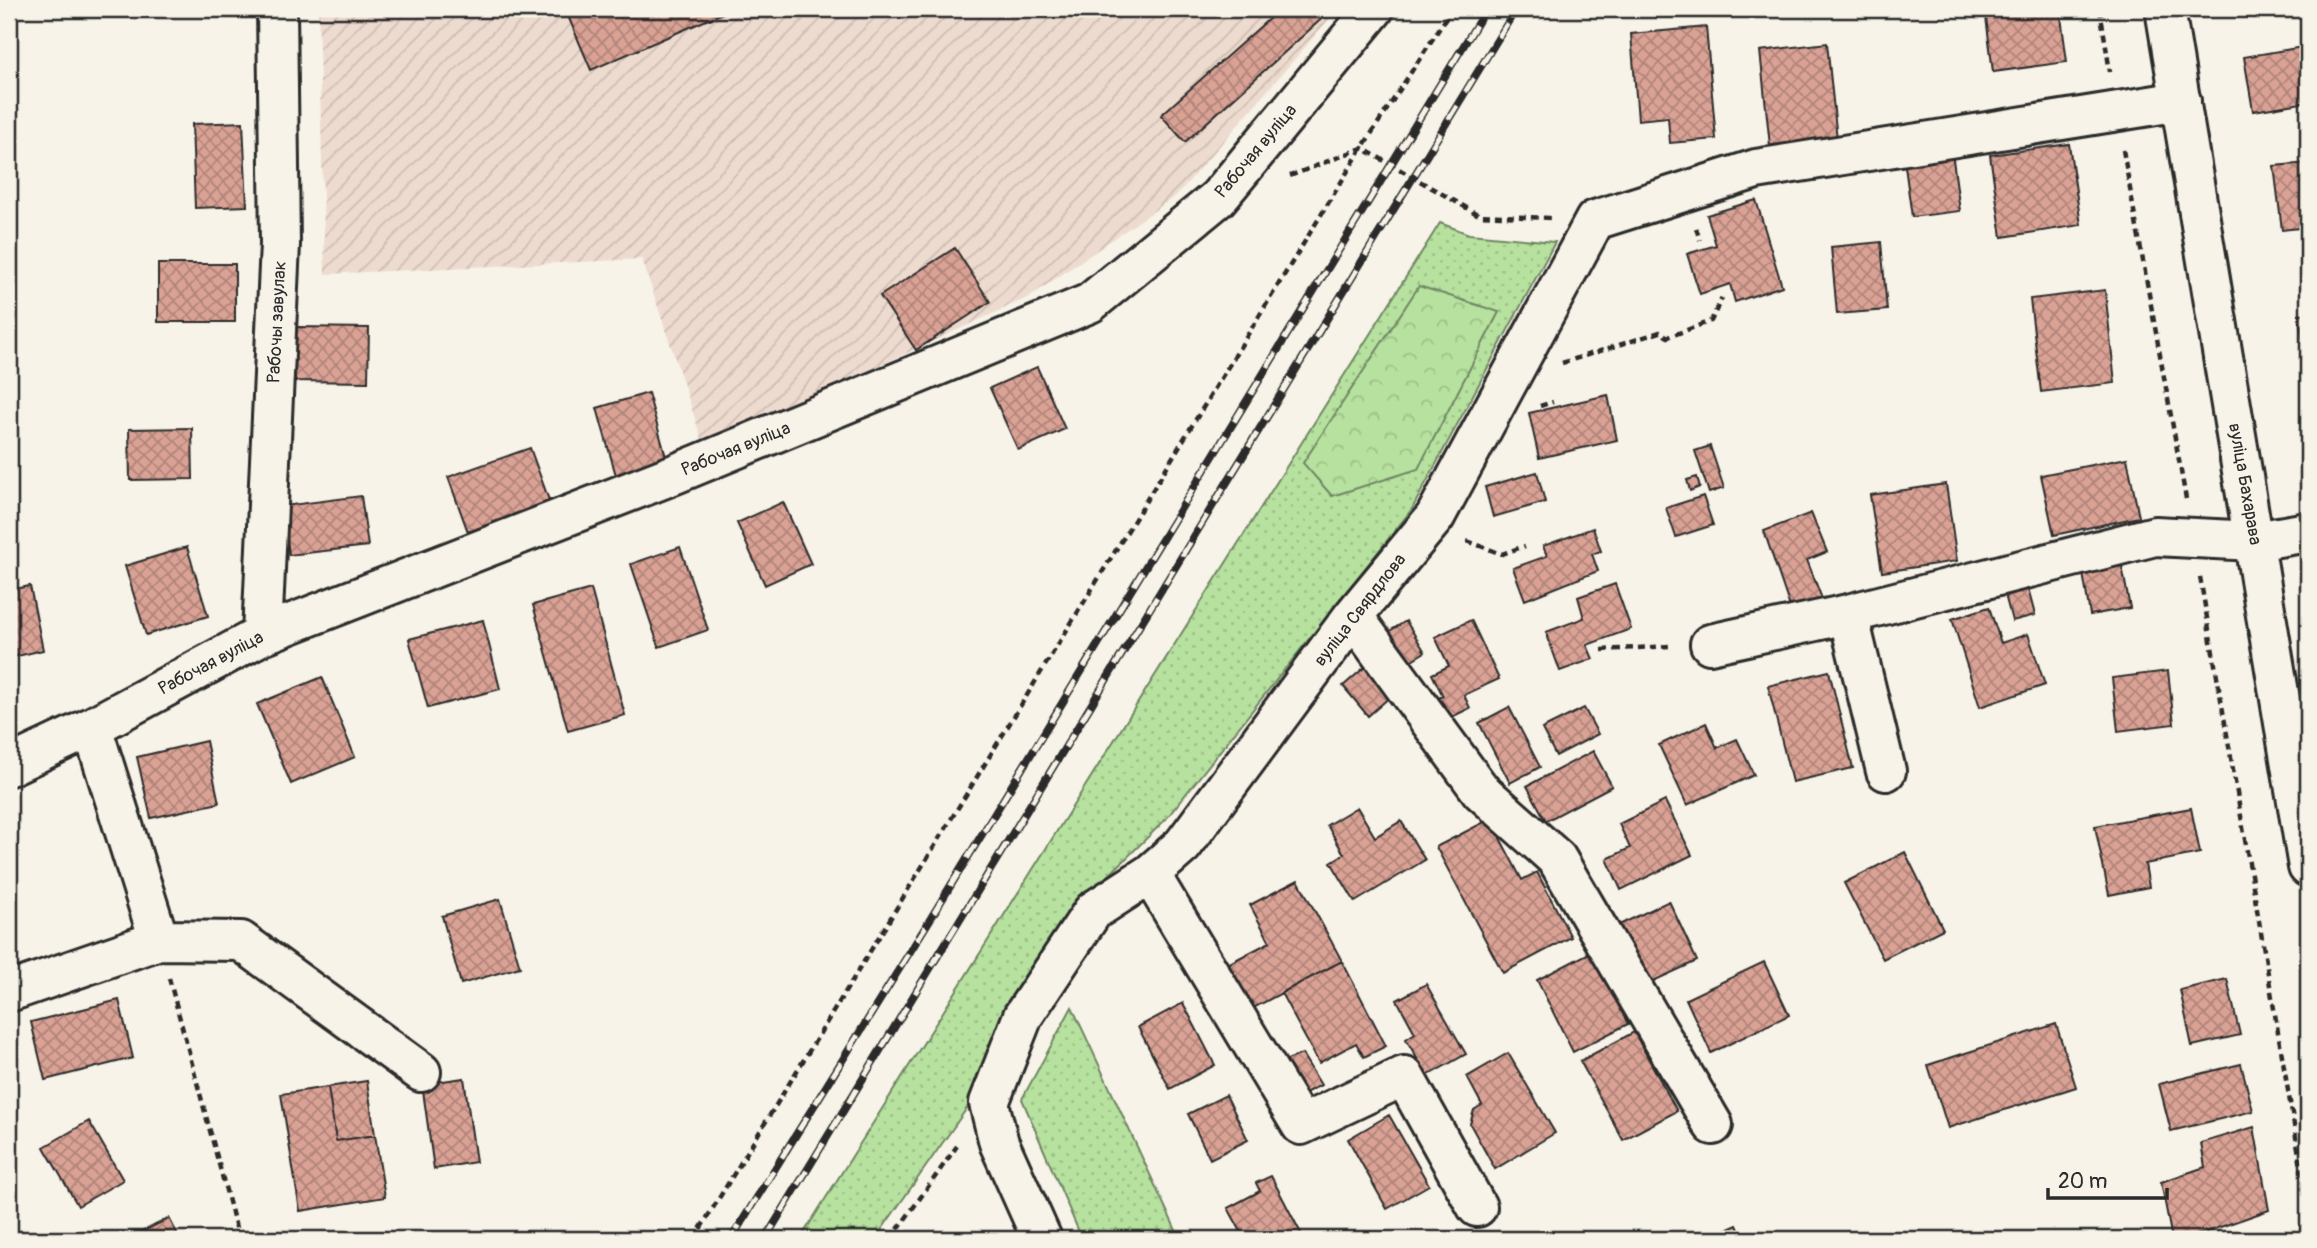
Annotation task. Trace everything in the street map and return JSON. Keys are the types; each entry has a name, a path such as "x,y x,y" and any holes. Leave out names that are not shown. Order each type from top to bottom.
{"street":[{"name":"Рабочы завулак","path":"262,635 280,244 277,9"},
{"name":"Рабочая вуліца","path":"9,766 92,727 262,635 675,474 1090,303 1218,198 1374,9"},
{"name":"вуліца Бахарава","path":"2165,9 2308,867"},
{"path":"1594,220 1756,169 2181,101"},
{"name":"вуліца Свярдлова","path":"989,1102 1023,1016 1093,911 1150,874 1183,845 1353,615 1434,517 1594,220"},
{"path":"1710,644 1848,614 2155,536 2255,541 2308,532"},
{"path":"1848,614 1886,771"},
{"path":"1353,615 1481,791 1557,859 1713,1125"},
{"path":"92,727 159,940"},
{"path":"1150,874 1301,1125 1404,1076 1477,1207"},
{"path":"9,992 159,940 241,941 421,1072"},
{"path":"989,1102 999,1143 1042,1239"}],"path":[{"path":"694,1239 1362,148 1452,9"},
{"path":"2100,9 2308,1207"},
{"path":"1278,180 1362,148"},
{"path":"1362,148 1479,215 1594,220"},
{"path":"1551,366 1660,332 1668,337 1711,321 1722,299"},
{"path":"1460,539 1502,554 1525,546"},
{"path":"1602,650 1710,644"},
{"path":"159,940 239,1239"},
{"path":"891,1239 989,1102"}],"shaded area":[{"path":"318,9 1338,9 1177,195 1029,297 704,446 642,259 325,274"}],"green space":[{"path":"1440,223 1469,234 1555,242 1412,509 1166,819 1092,892 1010,1006 967,1108 875,1239 800,1239"},
{"path":"1419,286 1499,312 1418,469 1332,496 1303,463"},
{"path":"1072,1007 1180,1239 1082,1239 1022,1099"}],"building":[{"path":"565,9 732,9 591,70"},
{"path":"1280,9 1322,9 1327,14 1185,142 1161,115"},
{"path":"1985,9 2060,9 2067,62 1993,72"},
{"path":"1706,27 1716,139 1670,143 1668,117 1638,120 1631,34"},
{"path":"1827,43 1837,139 1770,146 1760,51"},
{"path":"2308,46 2308,102 2253,111 2244,57"},
{"path":"243,122 247,206 195,208 192,124"},
{"path":"2069,144 2081,225 2002,237 1990,155"},
{"path":"1952,152 1960,211 1912,217 1904,159"},
{"path":"2308,163 2308,227 2282,230 2274,166"},
{"path":"1756,200 1782,286 1735,302 1730,284 1700,294 1687,254 1716,245 1707,215"},
{"path":"1881,242 1887,310 1837,314 1831,247"},
{"path":"955,248 990,302 916,350 880,296"},
{"path":"158,264 235,264 235,322 158,322"},
{"path":"2105,290 2115,383 2041,392 2030,299"},
{"path":"2308,313 2308,375 2307,375 2299,314"},
{"path":"296,327 369,328 368,382 295,381"},
{"path":"1037,367 1065,429 1018,450 990,388"},
{"path":"648,393 668,464 617,479 597,408"},
{"path":"1608,395 1617,440 1539,458 1529,413"},
{"path":"192,428 193,479 130,480 129,429"},
{"path":"1710,446 1724,488 1709,493 1695,451"},
{"path":"530,448 550,503 468,532 448,477"},
{"path":"2127,458 2139,517 2054,535 2041,475"},
{"path":"1537,472 1545,502 1493,517 1485,487"},
{"path":"1697,477 1700,487 1690,491 1687,480"},
{"path":"1946,484 1957,561 1882,572 1870,495"},
{"path":"361,496 368,546 289,555 283,506"},
{"path":"1703,496 1713,525 1676,537 1666,508"},
{"path":"783,502 811,564 765,585 737,523"},
{"path":"1811,513 1827,552 1807,560 1824,604 1793,616 1764,531"},
{"path":"1593,528 1601,551 1592,554 1598,571 1525,600 1513,568 1547,556 1543,546"},
{"path":"187,547 208,616 146,635 125,566"},
{"path":"680,547 708,630 659,647 631,564"},
{"path":"2122,566 2130,608 2090,615 2083,573"},
{"path":"1615,584 1631,629 1587,645 1593,659 1560,671 1546,632 1584,618 1578,597"},
{"path":"2027,585 2035,615 2012,621 2004,591"},
{"path":"30,586 43,650 9,658 9,590"},
{"path":"591,589 625,715 568,731 533,605"},
{"path":"1989,607 2001,643 2028,634 2045,685 1980,707 1952,619"},
{"path":"483,620 500,689 428,708 409,639"},
{"path":"1471,620 1499,679 1464,695 1470,708 1446,720 1436,699 1443,696 1432,674 1449,666 1435,637"},
{"path":"1406,621 1425,652 1402,666 1383,635"},
{"path":"1365,667 1390,697 1368,716 1343,686"},
{"path":"1829,671 1853,768 1792,782 1768,686"},
{"path":"2168,671 2174,724 2118,731 2112,678"},
{"path":"322,677 355,757 291,784 257,704"},
{"path":"1509,707 1540,767 1510,783 1479,723"},
{"path":"1584,708 1598,734 1556,756 1542,729"},
{"path":"1706,723 1717,748 1737,739 1754,775 1687,805 1659,745"},
{"path":"206,741 219,803 151,818 137,757"},
{"path":"1593,751 1612,786 1546,821 1527,786"},
{"path":"1665,801 1692,855 1621,890 1607,859 1630,848 1619,824"},
{"path":"1357,807 1375,837 1401,821 1425,860 1355,902 1331,862 1344,854 1327,825"},
{"path":"2191,808 2200,853 2145,864 2149,887 2109,895 2095,826"},
{"path":"1490,819 1522,880 1537,872 1571,937 1503,973 1436,847"},
{"path":"1905,852 1943,929 1883,959 1844,883"},
{"path":"1298,880 1342,961 1244,1013 1220,968 1270,942 1250,905"},
{"path":"500,899 520,967 461,984 442,916"},
{"path":"1669,901 1697,961 1647,984 1619,925"},
{"path":"1591,952 1628,1024 1573,1052 1537,980"},
{"path":"1342,961 1386,1046 1364,1057 1356,1043 1319,1063 1281,993"},
{"path":"1764,962 1789,1015 1711,1053 1686,999"},
{"path":"2227,979 2240,1035 2192,1046 2180,990"},
{"path":"1426,984 1466,1054 1427,1076 1406,1039 1415,1033 1397,1000"},
{"path":"119,1000 133,1058 45,1080 31,1022"},
{"path":"1183,1003 1215,1065 1170,1089 1138,1027"},
{"path":"2056,1024 2076,1087 1948,1128 1928,1065"},
{"path":"1634,1032 1677,1111 1623,1140 1580,1061"},
{"path":"1508,1053 1555,1133 1495,1169 1470,1124 1474,1110 1482,1105 1467,1077"},
{"path":"1302,1054 1321,1085 1297,1097 1277,1064"},
{"path":"2241,1064 2253,1111 2171,1131 2159,1084"},
{"path":"464,1078 476,1162 434,1169 422,1084"},
{"path":"367,1081 375,1135 336,1141 328,1087"},
{"path":"328,1087 336,1141 375,1135 385,1197 300,1211 281,1094"},
{"path":"1226,1095 1248,1140 1210,1159 1188,1114"},
{"path":"1389,1115 1429,1185 1387,1209 1348,1139"},
{"path":"89,1121 123,1180 78,1206 44,1147"},
{"path":"2254,1127 2269,1210 2186,1239 2172,1239 2161,1182 2205,1167 2201,1143"},
{"path":"1271,1176 1304,1239 1245,1239 1228,1208 1260,1191 1256,1183"},
{"path":"169,1218 180,1239 128,1239"},
{"path":"1737,1225 1743,1239 1705,1239"}],"railway":[{"path":"731,1239 926,926 1486,9"},
{"path":"765,1239 1516,9"}]}
